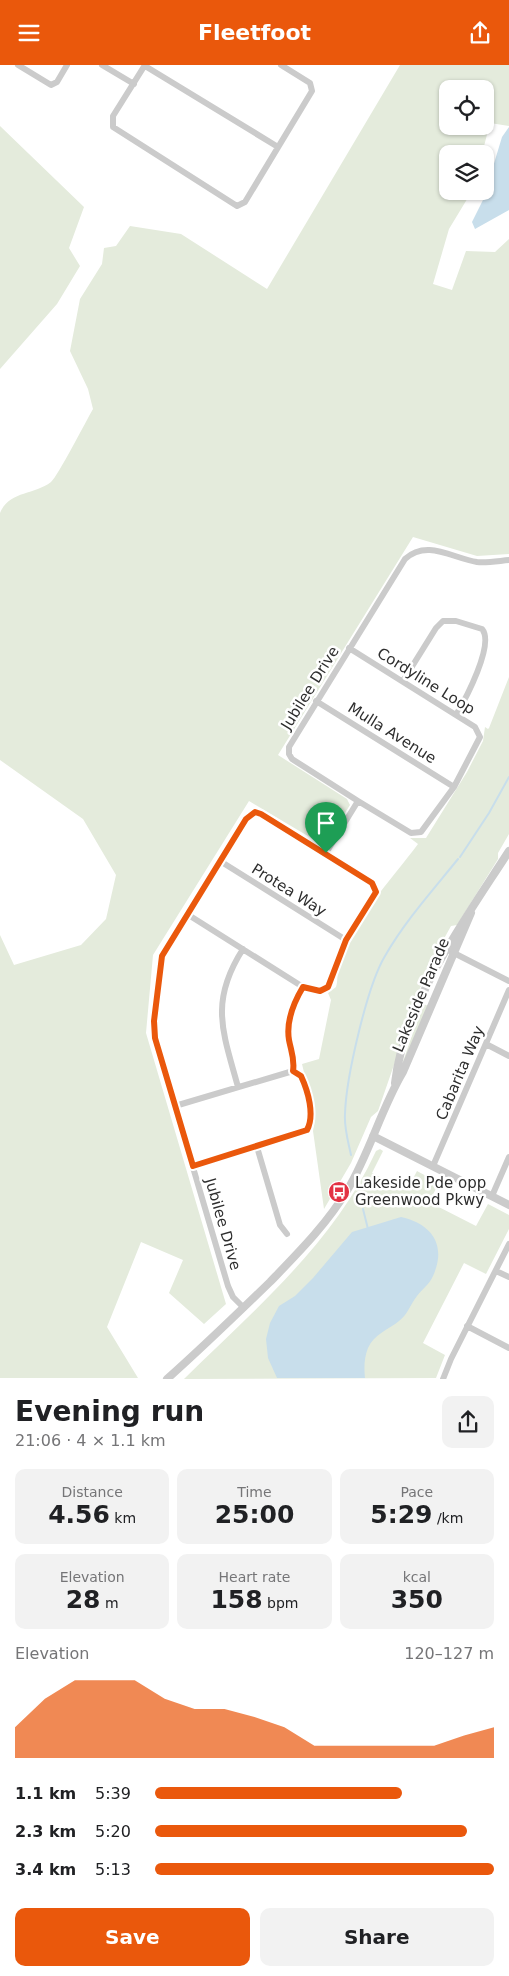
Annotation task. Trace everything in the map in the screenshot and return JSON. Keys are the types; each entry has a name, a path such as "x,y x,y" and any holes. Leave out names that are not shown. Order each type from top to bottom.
{"street":[{"path":"18,65 53,86 68,65"},
{"path":"102,65 134,84"},
{"path":"278,147 145,65 113,118 113,127 235,205 241,205 245,202 311,93 313,86 281,65"},
{"name":"Jubilee Drive","path":"358,801 292,759 289,754 290,743 401,565 414,553 429,549 478,562 509,560"},
{"path":"403,681 436,628 443,621 456,621 482,629 486,639 481,660 468,695 456,715"},
{"name":"Cordyline Loop","path":"350,649 475,727 480,737 454,787 424,829 418,833 407,831 358,801"},
{"name":"Mulla Avenue","path":"316,701 454,787"},
{"path":"187,914 303,987 320,991 328,987 346,940 375,895 376,889 372,883 326,853 358,801"},
{"name":"Jubilee Drive","path":"244,1308 229,1290 156,1042 154,1021 162,956 247,817 255,812 261,814 326,853"},
{"name":"Lakeside Parade","path":"395,1086 399,1061 411,1024 446,950 509,851"},
{"name":"Protea Way","path":"220,861 346,940"},
{"name":"Lakeside Parade","path":"167,1379 244,1308 298,1253 331,1214 352,1180 403,1072 471,913"},
{"path":"238,1087 224,1038 221,1015 226,980 243,949"},
{"path":"446,950 509,981"},
{"path":"293,1071 294,1059 289,1034 295,1002 303,987"},
{"name":"Cabarita Way","path":"433,1166 509,990"},
{"path":"486,1044 509,1055"},
{"path":"175,1106 293,1071 301,1076 308,1096 308,1127 301,1133 193,1166"},
{"path":"373,1136 509,1205"},
{"path":"257,1147 280,1225 287,1234"},
{"path":"492,1196 509,1157"},
{"path":"443,1379 509,1244"},
{"path":"496,1271 509,1277"},
{"path":"467,1327 509,1348"}],"green space":[{"path":"400,65 509,65 509,126 494,124 494,80 439,80 439,135 487,135 484,145 439,145 439,200 467,200 449,229 433,284 452,290 466,251 495,252 509,239 509,554 477,556 413,537 278,755 347,799 350,805 323,845 249,801 153,955 146,1033 226,1304 204,1324 169,1293 183,1260 141,1242 107,1327 138,1378 0,1378 0,935 14,965 81,945 106,919 116,875 83,819 0,760 0,513 9,501 44,486 55,478 93,409 88,389 70,351 80,299 102,264 104,248 116,246 130,226 181,234 267,289"},
{"path":"0,126 84,207 69,248 80,266 57,304 0,369"},
{"path":"509,677 509,834 498,853 498,859 457,925 451,926 435,955 411,1008 412,1013 378,1111 371,1117 351,1163 324,1209 313,1131 315,1118 302,1064 319,1059 331,1000 328,993 336,987 338,968 351,935 372,903 418,844 410,838 426,838 467,772 483,741 485,727 489,728"},
{"path":"423,1004 429,1006 402,1068 401,1067"},
{"path":"380,1149 383,1151 372,1173 407,1190 417,1171 439,1183 429,1202 476,1226 488,1204 509,1215 509,1229 486,1274 464,1263 423,1343 445,1355 436,1378 184,1379 265,1300 316,1245 359,1184 376,1151"}],"water":[{"path":"509,127 509,210 475,229 472,222 483,200 494,200 494,164 502,137"},
{"path":"401,1217 421,1225 434,1238 438,1255 437,1265 433,1276 405,1315 371,1343 365,1359 365,1378 277,1378 268,1358 266,1339 270,1323 279,1306 295,1296 313,1278 352,1232"}],"waterway":[{"path":"460,857 489,813 509,777"},
{"path":"351,1155 345,1124 346,1098 353,1056 371,988 385,956 401,930 458,859"},
{"path":"363,1209 368,1229"}],"place":[{"name":"Lakeside Pde opp Greenwood Pkwy","path":"339,1192"}],"route":[{"path":"255,812 261,814 326,853 372,883 376,892 346,940 328,987 320,991 303,987 295,1002 289,1028 289,1039 295,1063 293,1071 299,1073 303,1079 309,1102 307,1130 193,1166 155,1038 154,1021 162,956 249,815 255,812"}]}
